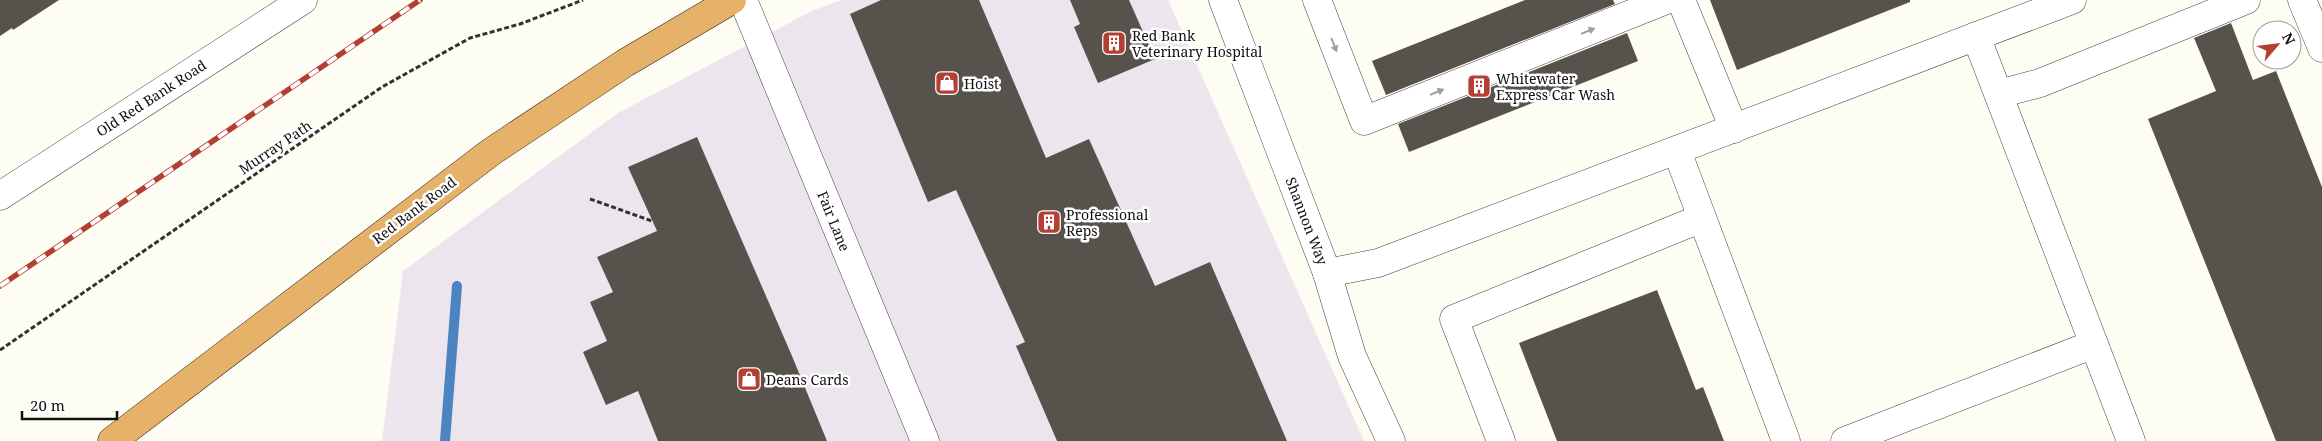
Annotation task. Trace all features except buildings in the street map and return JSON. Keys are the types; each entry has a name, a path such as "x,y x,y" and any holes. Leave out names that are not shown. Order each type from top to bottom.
{"highway":[{"name":"Red Bank Road","path":"112,441 491,152 625,63 732,0"}],"street":[{"name":"Old Red Bank Road","path":"0,196 303,0"},
{"name":"Fair Lane","path":"743,0 925,441"},
{"name":"Shannon Way","path":"1223,0 1327,273 1352,356 1391,441"},
{"path":"1317,0 1364,121 1666,0"},
{"path":"1681,0 1734,129"},
{"path":"1327,273 1378,263 1677,151 1976,36 2021,9 2072,0"},
{"path":"1999,94 2040,83 2246,0"},
{"path":"2302,0 2322,48"},
{"path":"1976,36 2131,441"},
{"path":"1677,151 1786,441"},
{"path":"1501,441 1454,319 1702,218"},
{"path":"1845,441 2094,344"}],"path":[{"name":"Murray Path","path":"0,350 382,87 470,38 520,24 583,0"},
{"path":"590,199 652,221"}],"shaded area":[{"path":"841,0 1168,0 1364,441 382,441 403,271 618,113 812,11"}],"waterway":[{"path":"445,441 457,286"}],"railway":[{"path":"0,286 420,0"}],"place":[{"name":"Red Bank Veterinary Hospital","path":"1114,43"},
{"name":"Hoist","path":"947,83"},
{"name":"Whitewater Express Car Wash","path":"1479,86"},
{"name":"Professional Reps","path":"1049,222"},
{"name":"Deans Cards","path":"749,379"}]}
